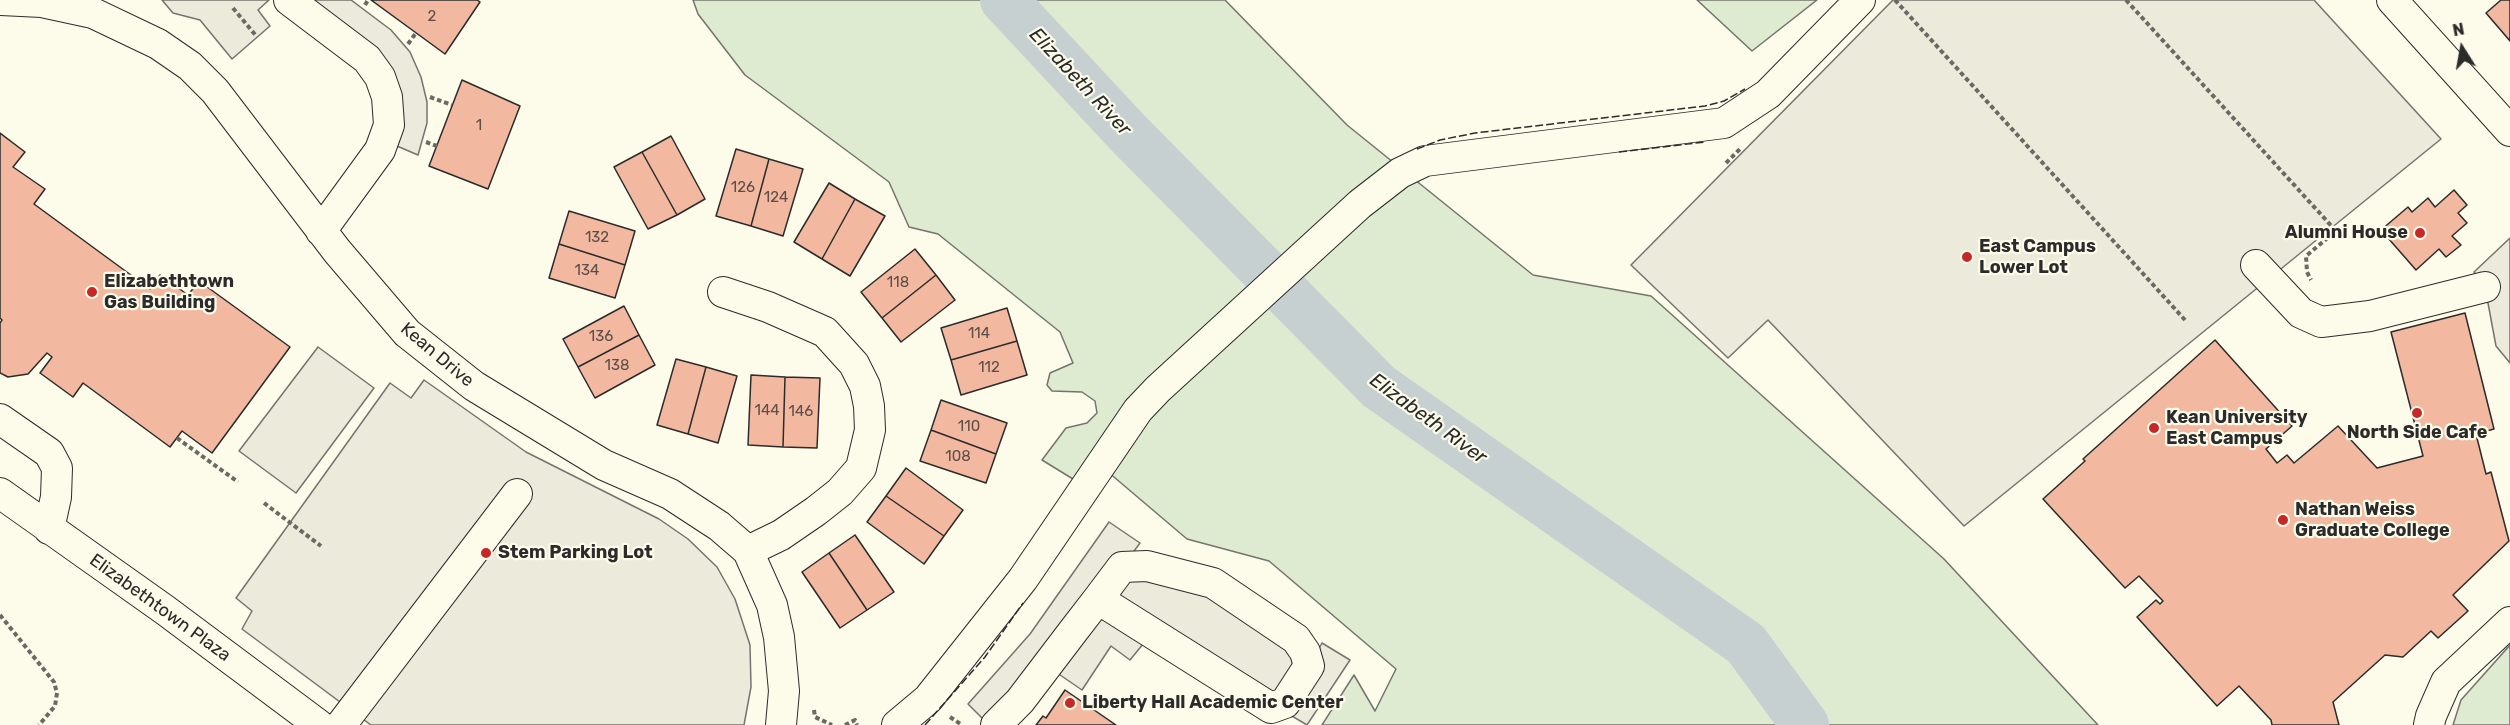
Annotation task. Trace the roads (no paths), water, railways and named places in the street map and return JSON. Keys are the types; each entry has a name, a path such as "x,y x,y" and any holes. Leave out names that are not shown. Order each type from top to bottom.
{"street":[{"name":"Kean Drive","path":"1,0 66,3 93,13 158,44 190,66 215,91 321,231 407,333 474,386 603,465 670,494 719,526 748,551 772,605 779,637 784,691 781,725"},
{"path":"290,0 367,59 380,77 387,97 389,125 380,150 321,231"},
{"path":"897,725 928,699 1023,579 1138,410 1360,204 1400,173 1425,161 1724,123 1768,94 1860,0"},
{"path":"2391,0 2510,131"},
{"path":"2256,265 2301,313 2321,322 2370,316 2486,287"},
{"path":"723,292 768,307 825,332 854,364 865,386 869,406 870,430 861,468 840,492 816,512 781,535 748,551"},
{"path":"0,419 49,453 57,468 56,497 49,529"},
{"name":"Elizabethtown Plaza","path":"0,493 165,610 319,725"},
{"path":"341,725 517,494"},
{"path":"996,725 1020,701 1122,567 1147,566 1213,583 1296,639 1305,652 1309,666 1284,703 1271,708 1098,599"},
{"path":"2429,725 2446,682 2510,622"}],"waterway":[{"name":"Elizabeth River","path":"1004,0 1129,134 1379,387 1746,644 1805,725"}],"place":[{"name":"Alumni House","path":"2420,233"},
{"name":"East Campus Lower Lot","path":"1967,257"},
{"name":"Elizabethtown Gas Building","path":"92,292"},
{"name":"North Side Cafe","path":"2417,413"},
{"name":"Kean University East Campus","path":"2154,428"},
{"name":"Nathan Weiss Graduate College","path":"2283,520"},
{"name":"Stem Parking Lot","path":"486,553"},
{"name":"Liberty Hall Academic Center","path":"1070,703"}]}
